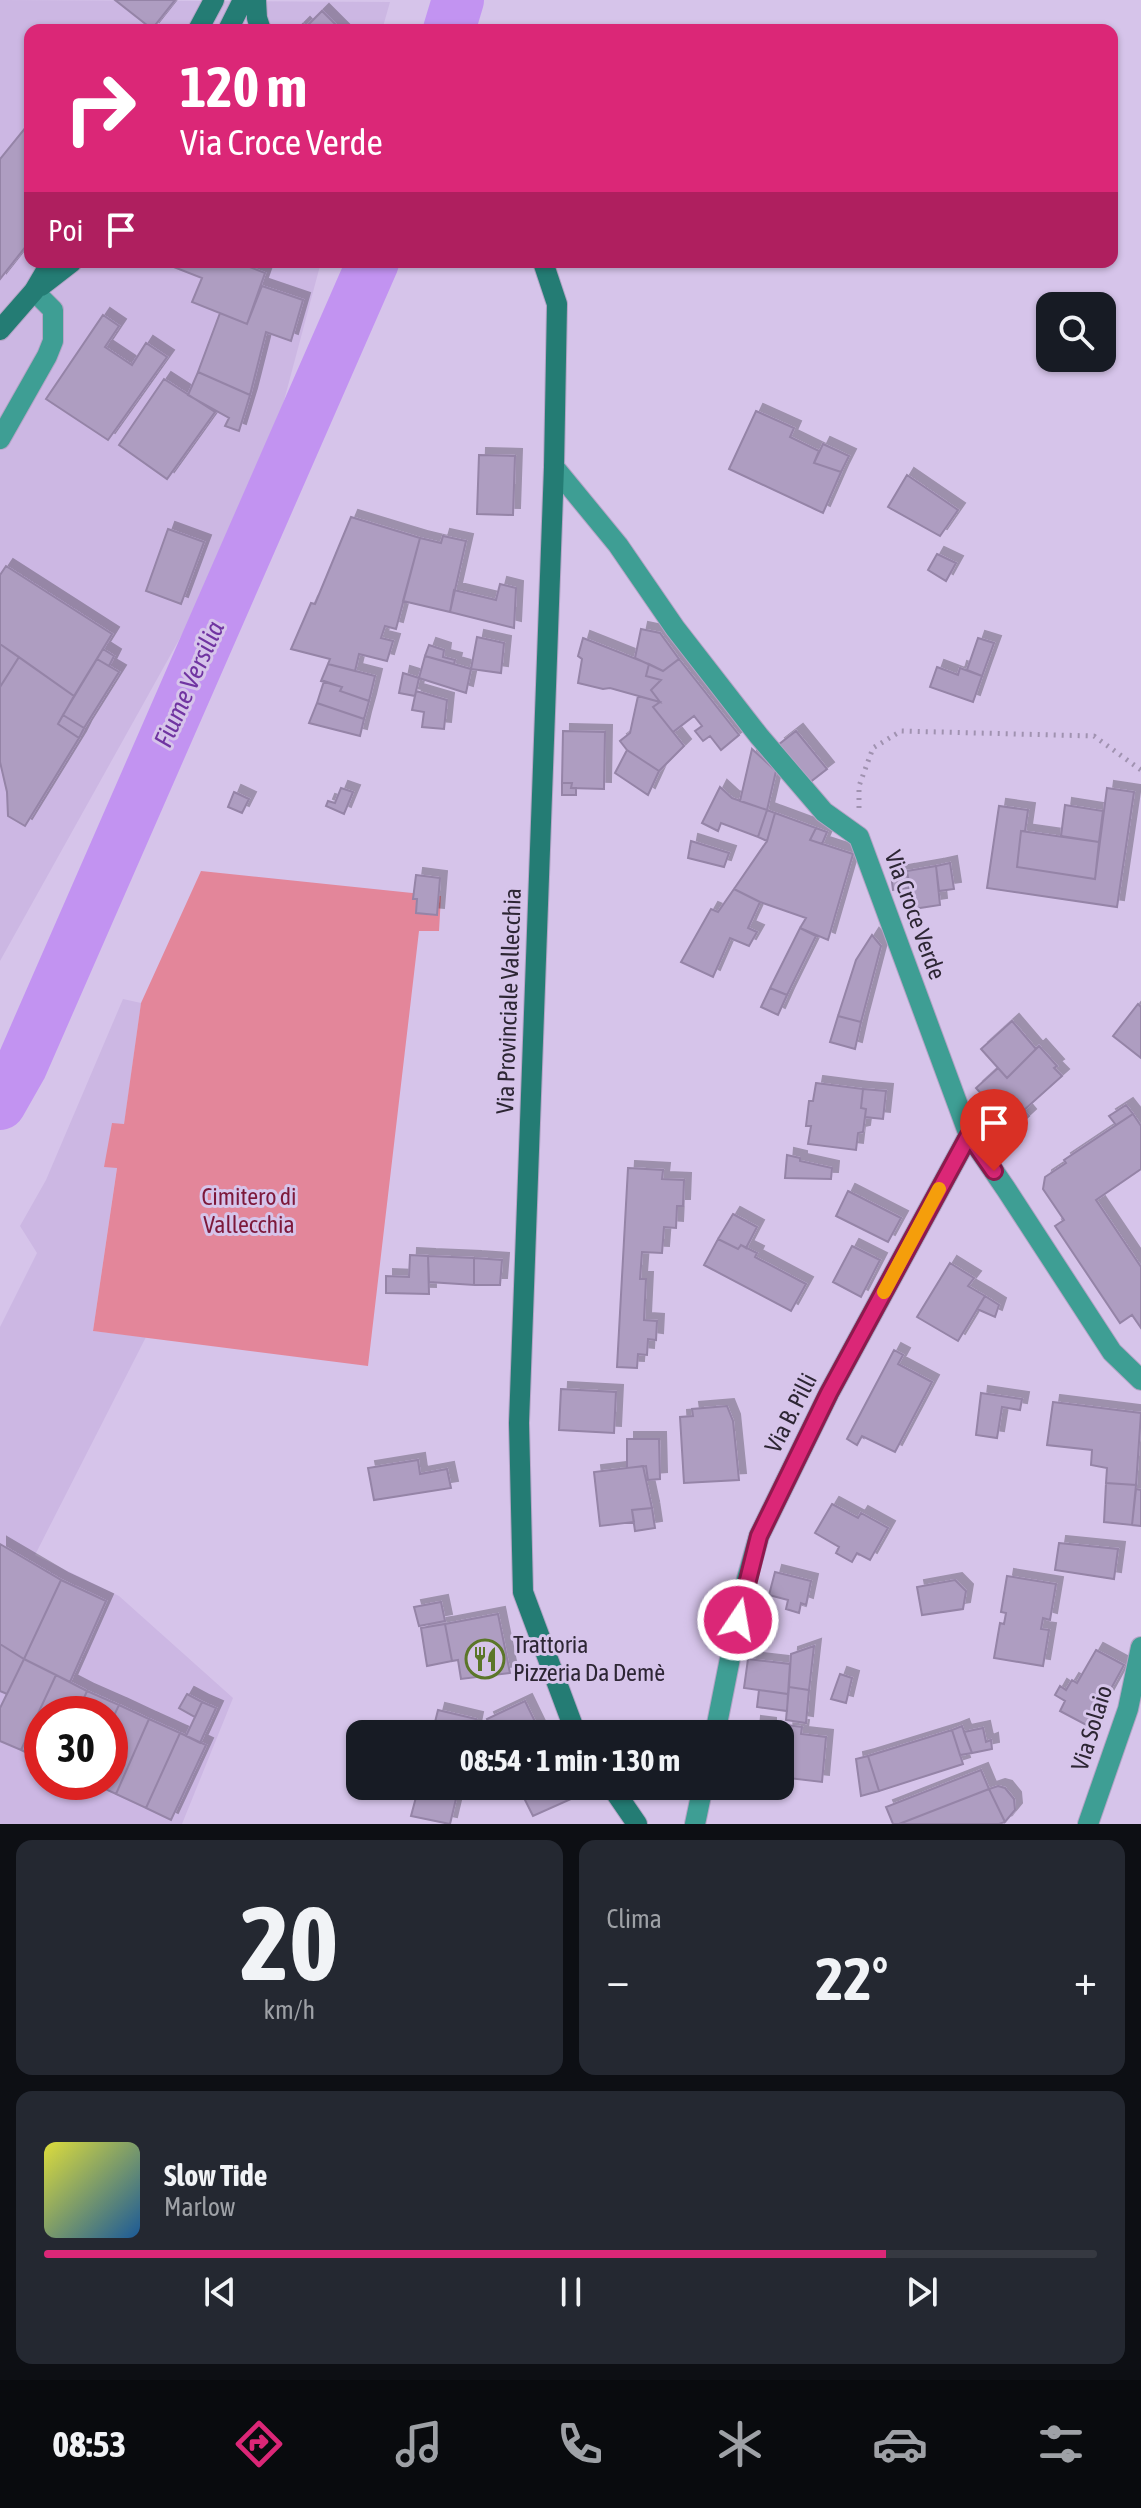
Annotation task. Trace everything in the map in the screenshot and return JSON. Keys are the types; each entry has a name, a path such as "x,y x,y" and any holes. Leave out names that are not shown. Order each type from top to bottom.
{"main road":[{"path":"201,24 214,0"},
{"path":"217,24 227,0"},
{"path":"231,24 243,0"},
{"path":"256,0 259,24"},
{"path":"0,330 34,291 47,268"},
{"path":"34,291 64,268"},
{"name":"Via Provinciale Vallecchia","path":"545,268 557,304 554,467 519,1423 523,1592 571,1720"},
{"path":"621,1800 637,1824"}],"street":[{"path":"0,439 53,341 53,310 34,291"},
{"name":"Via Croce Verde","path":"554,467 618,545 675,628 759,736 824,812 859,837 969,1135 1112,1352 1141,1380"},
{"name":"Via B. Pilli","path":"718,1720 743,1593 759,1536 829,1393 969,1135"},
{"name":"Via Solaio","path":"1088,1824 1128,1709 1141,1647"},
{"path":"695,1824 701,1800"}],"path":[{"path":"859,837 859,786 873,748 901,731 1094,736 1141,770"}],"shaded area":[{"path":"0,0 390,2 384,24 24,24 24,268 319,268 258,498 0,961"},
{"path":"123,999 141,1003 124,1125 105,1167 117,1167 93,1331 146,1337 35,1555 119,1596 233,1698 182,1824 0,1824 0,1327 37,1253 20,1226 46,1180"}],"green space":[{"name":"Cimitero di Vallecchia","path":"201,871 441,896 439,931 419,931 368,1366 93,1331 117,1168 104,1167 112,1123 124,1124 141,1003"}],"building":[{"path":"115,0 175,0 156,24 146,24"},
{"path":"322,11 335,24 309,24"},
{"path":"24,129 24,249 0,279 0,159"},
{"path":"176,268 252,268 265,273 247,324 192,302 202,278"},
{"path":"262,286 303,300 291,341 266,332 250,395 198,372 220,313 247,324"},
{"path":"103,315 119,326 105,347 132,365 146,343 167,357 108,440 46,399"},
{"path":"198,372 250,395 239,431 225,426 229,418 188,395"},
{"path":"164,379 215,412 167,479 119,445"},
{"path":"756,411 794,428 790,437 819,451 814,463 841,472 823,513 729,469"},
{"path":"823,444 849,456 841,472 814,463"},
{"path":"479,455 515,456 513,515 477,514"},
{"path":"907,475 958,510 940,536 888,507"},
{"path":"351,517 420,538 396,629 385,626 381,638 393,641 387,661 359,654 355,671 328,664 330,659 291,649 311,603 315,604"},
{"path":"168,529 204,542 181,604 146,591"},
{"path":"443,536 466,541 450,612 403,601 420,538 441,543"},
{"path":"937,554 956,563 946,581 928,570"},
{"path":"6,566 112,634 74,696 0,644 0,575"},
{"path":"500,584 516,588 514,628 450,612 454,590 496,600"},
{"path":"641,629 660,633 679,659 663,671 635,658"},
{"path":"477,637 504,643 501,673 471,669"},
{"path":"583,638 649,664 646,676 661,680 651,690 660,702 578,683 582,659 578,656"},
{"path":"978,638 994,643 982,676 967,670"},
{"path":"0,644 19,657 0,687"},
{"path":"429,645 444,650 443,657 455,660 454,664 425,656"},
{"path":"103,649 114,656 109,666 97,659"},
{"path":"425,656 471,669 466,693 419,678"},
{"path":"19,657 74,696 58,724 79,738 25,826 8,816 7,792 0,762 0,687"},
{"path":"97,659 119,672 84,728 63,715"},
{"path":"679,659 739,735 721,750 710,736 703,741 695,731 702,726 694,716 673,732 653,707 660,702 651,690 661,680 646,676 649,664 663,671"},
{"path":"328,664 375,676 369,701 340,691 342,687 321,681"},
{"path":"937,667 958,675 960,668 982,676 973,702 930,687"},
{"path":"403,673 419,678 415,696 399,693"},
{"path":"324,681 342,687 340,691 369,701 364,719 317,703"},
{"path":"416,691 447,700 444,729 422,727 424,712 412,710"},
{"path":"638,696 660,702 653,707 684,746 659,771 627,750 620,741 630,733"},
{"path":"317,703 364,719 360,736 309,723"},
{"path":"63,715 84,728 79,738 58,724"},
{"path":"563,731 605,732 604,789 571,788 572,783 562,783"},
{"path":"796,731 827,769 809,783 778,745"},
{"path":"752,749 776,771 767,810 740,801"},
{"path":"627,750 659,771 648,795 615,773"},
{"path":"562,783 572,783 571,788 576,788 576,795 562,795"},
{"path":"720,787 732,798 767,810 758,837 721,823 718,831 702,823"},
{"path":"341,788 353,792 344,814 326,806 328,801 335,803"},
{"path":"1107,788 1134,792 1117,907 987,888 999,806 1028,810 1025,831 1021,831 1017,867 1095,879"},
{"path":"234,792 249,799 242,813 228,807"},
{"path":"1065,805 1103,811 1099,842 1061,836"},
{"path":"767,810 775,813 767,841 758,837"},
{"path":"775,813 816,828 810,840 853,854 828,940 800,928 806,918 734,889 767,841"},
{"path":"816,828 827,832 822,844 810,840"},
{"path":"1021,831 1099,842 1095,879 1017,867"},
{"path":"691,841 729,853 724,867 688,858"},
{"path":"950,863 954,889 939,891 936,866"},
{"path":"936,866 940,905 913,909 907,871"},
{"path":"907,871 909,888 893,890 891,874"},
{"path":"416,875 440,878 437,915 416,913 417,899 413,899"},
{"path":"734,889 760,902 748,928 757,932 749,946 730,938 713,977 681,962 711,909 718,912"},
{"path":"800,928 816,936 787,995 770,988"},
{"path":"872,935 881,946 861,1022 838,1016 856,960"},
{"path":"770,988 787,995 778,1015 761,1007"},
{"path":"1138,1004 1141,1007 1141,1058 1113,1036"},
{"path":"838,1016 861,1022 855,1049 830,1042"},
{"path":"1012,1021 1036,1049 1007,1078 981,1049"},
{"path":"1039,1046 1062,1076 1024,1110 1029,1116 1018,1126 1008,1114 1003,1118 976,1088 998,1068 1007,1078"},
{"path":"816,1083 863,1089 861,1108 866,1109 863,1132 858,1133 856,1150 808,1144 811,1126 806,1126 809,1101 813,1101"},
{"path":"863,1089 886,1091 883,1119 865,1117 866,1109 861,1108"},
{"path":"1126,1105 1133,1114 1116,1125 1109,1116"},
{"path":"1133,1114 1141,1126 1141,1169 1096,1200 1141,1267 1141,1328 1132,1315 1120,1323 1055,1226 1064,1220 1043,1189 1045,1177 1066,1163 1064,1160"},
{"path":"787,1155 832,1168 831,1179 785,1178"},
{"path":"628,1168 663,1170 662,1179 684,1180 683,1206 677,1206 676,1228 664,1227 662,1253 642,1252 640,1279 646,1279 644,1320 657,1321 656,1340 648,1339 647,1355 638,1354 637,1368 617,1367"},
{"path":"848,1191 901,1218 888,1242 836,1216"},
{"path":"733,1214 757,1227 746,1248 741,1245 738,1249 718,1239"},
{"path":"718,1239 738,1249 741,1245 757,1253 755,1257 806,1284 791,1311 704,1265"},
{"path":"852,1246 880,1260 861,1297 833,1282"},
{"path":"410,1255 428,1256 429,1294 386,1293 386,1276 409,1277"},
{"path":"428,1256 474,1258 474,1285 429,1282"},
{"path":"474,1258 502,1260 500,1285 474,1285"},
{"path":"950,1263 974,1278 968,1286 985,1296 958,1341 917,1317"},
{"path":"985,1296 999,1305 995,1317 977,1309"},
{"path":"894,1350 903,1355 898,1364 932,1382 895,1452 862,1436 857,1445 847,1439"},
{"path":"561,1389 616,1392 614,1433 559,1430"},
{"path":"981,1393 1022,1399 1020,1410 1002,1407 997,1438 976,1435"},
{"path":"1053,1402 1141,1413 1136,1485 1106,1483 1107,1468 1091,1465 1092,1450 1047,1445"},
{"path":"727,1406 733,1421 739,1480 684,1483 680,1417 693,1416 692,1409"},
{"path":"627,1439 659,1439 660,1479 648,1480 646,1466 627,1468"},
{"path":"418,1460 420,1474 447,1469 451,1488 374,1500 368,1468"},
{"path":"643,1466 652,1508 632,1510 634,1522 600,1526 594,1472"},
{"path":"1106,1483 1136,1485 1132,1525 1104,1522"},
{"path":"1136,1489 1141,1490 1141,1526 1132,1525"},
{"path":"832,1504 858,1518 861,1513 888,1528 870,1560 857,1553 852,1562 836,1553 839,1547 815,1533"},
{"path":"652,1508 655,1528 635,1531 632,1510"},
{"path":"1059,1543 1118,1549 1114,1579 1055,1570"},
{"path":"0,1544 61,1580 24,1659 0,1644"},
{"path":"775,1572 811,1581 806,1605 801,1603 799,1613 786,1609 788,1600 769,1595"},
{"path":"1007,1576 1056,1584 1050,1620 1043,1618 1041,1629 1049,1630 1043,1666 994,1658 1000,1623 1004,1624 1006,1613 1001,1612"},
{"path":"61,1580 106,1601 70,1682 24,1659"},
{"path":"955,1580 966,1591 963,1609 922,1615 917,1587"},
{"path":"441,1602 445,1621 419,1626 414,1607"},
{"path":"498,1614 510,1673 461,1679 458,1660 452,1661 445,1624"},
{"path":"445,1624 452,1661 427,1666 421,1628"},
{"path":"0,1644 24,1659 7,1694 0,1691"},
{"path":"814,1646 809,1690 789,1687 791,1654"},
{"path":"1096,1650 1124,1665 1090,1727 1060,1711 1065,1701 1055,1695 1060,1686 1066,1690 1072,1680 1077,1683"},
{"path":"24,1659 56,1675 46,1696 24,1696 24,1744 21,1750 0,1741 0,1708"},
{"path":"748,1659 790,1664 788,1694 744,1688"},
{"path":"840,1674 852,1678 846,1703 831,1699"},
{"path":"56,1675 87,1691 85,1696 46,1696"},
{"path":"789,1687 809,1690 806,1723 786,1720"},
{"path":"759,1690 788,1694 787,1711 757,1707"},
{"path":"187,1694 202,1702 195,1717 179,1708"},
{"path":"525,1701 534,1720 487,1720"},
{"path":"202,1702 216,1708 200,1743 186,1736"},
{"path":"128,1709 149,1719 128,1767"},
{"path":"438,1710 476,1719 476,1720 436,1720"},
{"path":"149,1719 180,1733 146,1808 128,1800 128,1767"},
{"path":"794,1726 802,1727 801,1734 826,1737 822,1782 794,1779"},
{"path":"962,1726 972,1753 960,1755 952,1730"},
{"path":"983,1728 986,1742 991,1740 992,1749 972,1753 964,1732"},
{"path":"952,1730 963,1764 879,1791 868,1756"},
{"path":"180,1733 206,1745 171,1820 146,1808"},
{"path":"868,1756 879,1791 861,1796 856,1759"},
{"path":"981,1770 989,1789 893,1824 886,1807"},
{"path":"998,1786 1005,1788 1014,1799 1015,1810 1005,1822 989,1789"},
{"path":"989,1789 1005,1822 899,1824"},
{"path":"415,1800 456,1800 450,1824 411,1816"},
{"path":"525,1800 569,1800 533,1816"}],"waterway":[{"name":"Fiume Versilia","path":"451,24 458,0"},
{"name":"Fiume Versilia","path":"0,1104 21,1067 370,268"}],"slow traffic":[{"path":"884,1292 939,1189"}],"place":[{"name":"Trattoria Pizzeria Da Demè","path":"485,1659"}],"route":[{"path":"738,1620 759,1536 829,1393 969,1135 994,1171"}]}
